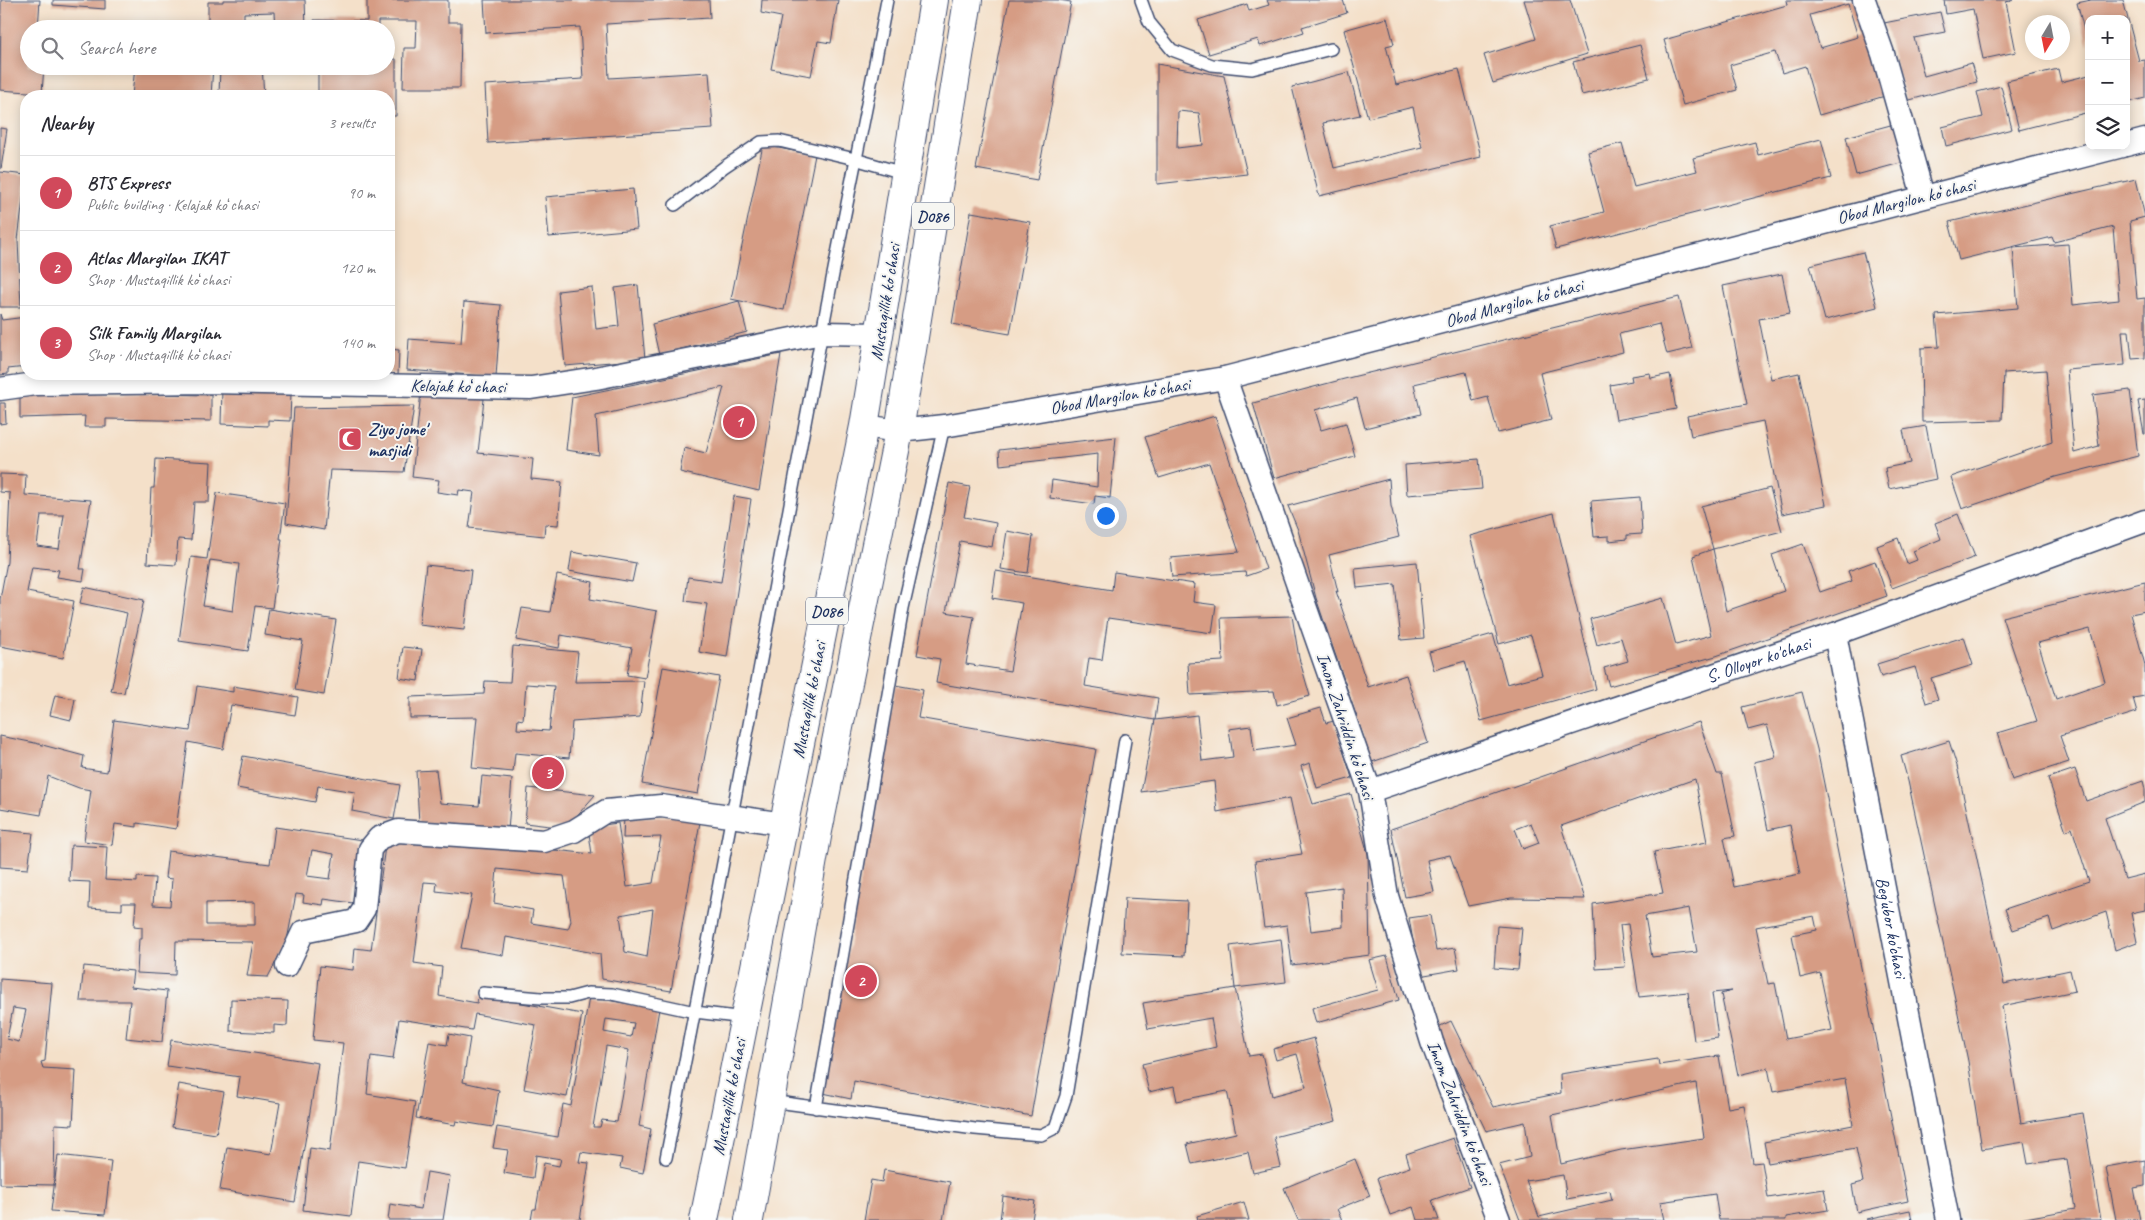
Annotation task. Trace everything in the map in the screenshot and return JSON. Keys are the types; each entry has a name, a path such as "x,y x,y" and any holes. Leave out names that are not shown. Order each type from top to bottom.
{"main road":[{"name":"Mustaqillik koʻchasi","path":"704,1220 864,426 934,0"},
{"name":"Mustaqillik koʻchasi","path":"749,1220 818,831 899,431 968,0"}],"street":[{"path":"1864,0 1883,54 1923,196"},
{"path":"2130,144 2145,140"},
{"name":"Obod Margilon koʻchasi","path":"864,426 899,431 944,426 1225,378 2106,150"},
{"name":"Kelajak koʻchasi","path":"274,380 532,388 596,378 822,333 879,334"},
{"name":"Imom Zahriddin koʻchasi","path":"1225,378 1370,791 1387,896 1432,1042 1499,1220"},
{"name":"Kelajak koʻchasi","path":"0,389 35,384 152,380"},
{"name":"S. Olloyor ko'chasi","path":"1370,791 1835,634 2145,521"},
{"name":"Beg'ubor ko'chasi","path":"1835,634 1948,1220"},
{"path":"287,966 304,932 356,921 364,909 370,849 379,838 398,830 544,841 574,831 606,811 661,806 784,824"}],"lane":[{"path":"666,1158 855,159 868,106 887,0"},
{"path":"1141,0 1150,22 1172,50 1212,65 1252,70 1331,49"},
{"path":"675,205 724,167 762,142 779,141 855,159 906,174"},
{"path":"816,1108 903,608 944,426"},
{"path":"770,1101 975,1129 1041,1135 1056,1128 1066,1096 1125,740"},
{"path":"483,993 541,998 569,998 588,993 612,994 695,1012 744,1018"}],"building":[{"path":"1,0 40,0 39,20 20,20 20,75 43,75 42,90 0,90"},
{"path":"53,0 105,0 105,9 53,5"},
{"path":"223,0 305,0 306,20 274,20 274,12 244,13 244,20 208,20 208,2 223,2"},
{"path":"367,0 448,0 448,22 461,22 460,88 403,88 404,48 416,48 417,21 367,20"},
{"path":"484,0 709,0 710,18 606,24 609,78 709,72 713,129 488,143 485,85 583,79 580,27 486,33"},
{"path":"762,0 838,0 831,43 818,41 811,76 771,69 781,17 761,13"},
{"path":"1009,0 1059,0 1071,2 1037,180 976,169"},
{"path":"1267,0 1343,0 1347,13 1302,27 1304,32 1260,46 1258,39 1209,54 1198,20 1247,4 1249,11 1269,5"},
{"path":"1524,0 1570,0 1587,54 1493,83 1484,55 1536,39"},
{"path":"1786,0 1852,0 1871,47 1885,96 1819,115 1805,66 1782,73 1775,52 1730,65 1737,90 1683,105 1664,40 1787,5","holes":["1848,4 1858,37 1820,48 1810,15"]},
{"path":"1944,0 2014,0 2006,2 2016,52 1983,59 1973,9 1946,14"},
{"path":"2091,0 2123,0 2127,15 2085,15 2085,34 2077,3"},
{"path":"1940,12 1945,32 1914,38 1924,76 1971,63 1977,82 1906,101 1884,23"},
{"path":"1387,18 1394,44 1386,46 1396,85 1459,69 1481,157 1319,196 1292,87 1349,72 1360,115 1323,123 1334,168 1422,147 1413,107 1368,118 1344,30"},
{"path":"2130,27 2139,61 2145,60 2145,98 2130,102"},
{"path":"1640,45 1649,78 1582,95 1573,62"},
{"path":"396,59 396,116 395,90 318,90 318,75 395,75"},
{"path":"1157,64 1224,76 1247,174 1157,184","holes":["1178,111 1199,113 1203,145 1177,148"]},
{"path":"2058,69 2061,82 2085,76 2085,113 2019,130 2007,81"},
{"path":"134,75 212,75 211,90 133,90"},
{"path":"220,75 263,75 264,90 219,90"},
{"path":"2001,86 2012,129 1946,146 1942,127 1983,117 1977,92"},
{"path":"1898,123 1908,161 1856,175 1846,137"},
{"path":"0,128 7,129 1,169 0,169"},
{"path":"1821,139 1831,178 1556,249 1550,226 1604,212 1588,152 1622,143 1634,187 1697,171 1693,158 1755,142 1758,155"},
{"path":"763,145 815,155 784,310 731,299"},
{"path":"0,172 20,174 20,224 18,240 20,307 0,307"},
{"path":"2136,179 2145,217 2130,221 2137,299 2145,298 2145,358 2132,359 2129,331 2122,331 2125,365 2067,370 2074,453 2099,446 2093,395 2130,390 2138,456 2055,477 1962,509 1951,477 2052,442 2046,370 2004,373 2002,420 1922,422 1921,348 1939,347 1936,315 2018,308 2013,248 2068,244 2073,305 2119,300 2113,227 2054,242 2052,237 1959,260 1949,222"},
{"path":"633,189 637,229 549,237 545,197"},
{"path":"971,212 1030,222 1010,334 952,324"},
{"path":"1863,252 1877,307 1825,320 1810,265"},
{"path":"1782,274 1790,313 1759,319 1771,379 1799,373 1826,505 1782,514 1763,421 1691,436 1687,416 1747,404 1723,286"},
{"path":"638,285 645,359 565,366 558,291 592,287 596,329 619,326 615,288"},
{"path":"1679,297 1692,348 1667,354 1659,324 1619,334 1623,352 1540,373 1551,420 1498,433 1488,397 1473,401 1466,372 1414,384 1421,414 1365,428 1357,398 1315,410 1321,430 1346,423 1355,456 1274,478 1253,403"},
{"path":"739,301 747,332 659,355 652,324"},
{"path":"464,302 501,305 496,377 407,370 409,339 461,343"},
{"path":"0,314 2,320 20,318 20,368 8,369 8,374 0,375"},
{"path":"395,350 399,350 398,375 395,375"},
{"path":"781,354 759,491 680,472 684,448 706,453 724,387 596,416 599,455 566,450 572,397"},
{"path":"1650,373 1651,378 1670,374 1676,409 1616,420 1610,385 1632,381 1631,376"},
{"path":"222,389 291,393 290,421 268,420 268,426 221,424"},
{"path":"421,392 484,399 478,453 533,459 531,479 562,482 558,525 545,524 544,536 469,528 474,492 459,490 458,495 437,492 439,480 412,477"},
{"path":"85,393 211,395 211,421 106,419 106,427 84,427 85,416 20,418 20,395"},
{"path":"2145,400 2145,434 2144,434 2138,401"},
{"path":"0,403 5,403 6,423 0,424"},
{"name":"Ziyo jome' masjidi","path":"414,406 404,472 330,470 324,530 286,523 294,408"},
{"path":"1215,416 1266,569 1246,576 1245,572 1172,577 1170,558 1239,552 1209,463 1159,478 1145,437"},
{"path":"1926,426 1936,479 1889,489 1885,468 1910,463 1903,430"},
{"path":"1116,437 1110,498 1095,496 1094,504 1050,498 1052,480 1097,487 1098,454 1000,465 999,450"},
{"path":"156,459 211,462 209,502 194,502 191,540 178,539 176,565 147,563 151,488 154,488"},
{"path":"1479,459 1482,489 1407,495 1405,465"},
{"path":"0,474 26,475 25,495 91,500 80,569 85,569 83,581 57,577 59,570 32,567 27,592 74,601 63,658 0,646 0,599 7,562 10,493 0,492","holes":["41,515 64,515 59,549 37,546"]},
{"path":"1389,479 1391,506 1399,537 1329,555 1338,592 1336,591 1368,687 1406,675 1428,743 1372,762 1316,598 1298,530 1288,506"},
{"path":"949,483 970,487 964,517 996,523 992,547 960,541 946,612 974,617 966,664 1010,671 1022,603 992,598 996,571 1112,590 1114,572 1195,584 1193,602 1216,605 1212,633 1108,618 1102,660 1089,658 1085,686 1158,698 1155,720 936,683 940,659 917,655"},
{"path":"1770,488 1782,531 1713,549 1701,506"},
{"path":"217,493 285,503 272,608 255,606 248,651 179,641 191,557 207,559","holes":["210,560 239,564 233,611 203,606"]},
{"path":"734,496 751,499 727,657 699,652 707,604 685,601 688,577 721,582"},
{"path":"1640,497 1642,534 1627,535 1627,539 1609,541 1609,536 1594,537 1591,501"},
{"path":"1554,513 1596,689 1481,721 1465,661 1434,670 1429,652 1493,634 1507,684 1542,675 1531,635 1499,644 1470,536"},
{"path":"1958,514 1975,557 1892,588 1877,546 1898,538 1907,564 1917,560 1913,551 1941,539 1935,523"},
{"path":"1007,531 1033,536 1028,573 1001,569"},
{"path":"1803,544 1820,592 1852,581 1848,571 1875,561 1887,596 1716,656 1609,686 1604,668 1628,661 1621,638 1597,645 1590,619 1663,598 1676,645 1711,635 1693,556 1713,549 1726,611 1784,591 1772,555"},
{"path":"572,552 636,563 632,582 569,571"},
{"path":"1417,562 1424,638 1401,640 1395,584 1357,588 1355,568"},
{"path":"426,565 471,570 464,630 419,625"},
{"path":"557,575 593,582 590,599 657,611 645,678 627,675 632,648 561,635 559,648 516,640 522,608 550,612"},
{"path":"2145,582 2145,611 2131,614 2145,665 2145,696 2133,698 2137,712 2060,736 2069,762 2012,780 1997,733 2037,721 2002,617","holes":["2090,629 2105,682 2056,699 2038,643"]},
{"path":"84,587 144,600 124,693 111,691 127,613 80,603"},
{"path":"269,609 336,620 324,695 295,690 303,641 265,635"},
{"path":"1292,616 1299,658 1310,696 1277,705 1274,691 1190,695 1188,663 1223,661 1221,618"},
{"path":"1964,637 1973,665 1931,678 1938,699 1926,703 1915,667 1881,677 1877,664"},
{"path":"513,646 578,652 575,682 644,681 640,717 572,722 569,758 515,753 513,772 472,768 477,717 410,718 410,697 484,694 485,681 510,682","holes":["526,684 554,686 549,731 517,729 518,719 523,720"]},
{"path":"403,647 422,649 418,681 399,678"},
{"path":"663,667 719,677 698,794 642,784"},
{"path":"895,685 923,690 918,718 1096,749 1031,1116 854,1081 851,1099 823,1093"},
{"path":"197,686 233,692 233,686 298,697 295,715 231,705 223,749 188,742 176,829 137,823 137,827 115,824 112,845 84,841 91,790 79,788 48,776 41,815 0,808 0,736 84,756 82,768 107,772 114,720 190,731"},
{"path":"1802,692 1817,749 1908,1201 1857,1212 1852,1185 1863,1182 1856,1148 1768,1163 1764,1142 1853,1125 1845,1079 1773,1092 1768,1068 1738,1075 1721,994 1732,991 1712,993 1718,1038 1694,1041 1688,992 1639,997 1628,924 1620,925 1625,967 1596,969 1593,904 1663,893 1654,852 1707,842 1695,779 1561,826 1585,899 1511,898 1468,906 1450,855 1427,860 1434,892 1405,897 1391,829 1699,722 1717,774 1722,774 1735,836 1724,838 1734,887 1800,874 1790,825 1768,830 1754,762 1776,757 1767,725 1748,730 1742,707","holes":["1531,823 1539,843 1523,849 1515,829","1689,908 1697,952 1652,957 1645,916","1814,916 1817,930 1792,935 1800,978 1820,973 1832,1030 1786,1039 1775,983 1768,984 1756,927"]},
{"path":"55,695 75,699 71,720 50,715"},
{"path":"1321,708 1326,723 1334,721 1352,778 1317,788 1310,763 1301,766 1313,804 1351,794 1368,854 1370,955 1292,965 1287,925 1264,928 1255,861 1302,854 1290,798 1217,812 1214,781 1141,792 1155,720 1197,715 1202,761 1233,757 1229,729 1251,726 1254,751 1296,745 1287,718","holes":["1342,887 1343,927 1311,931 1306,892"]},
{"path":"1949,741 1957,766 2004,984 2070,970 2075,991 2002,1006 2021,1123 2083,1113 2101,1220 2014,1220 2075,1209 2067,1159 2028,1164 2024,1142 1982,1149 1968,1061 1901,756"},
{"path":"243,756 400,785 394,819 352,811 355,792 318,786 315,802 237,788"},
{"path":"2075,769 2086,801 2143,781 2145,789 2145,802 2105,818 2125,879 2145,874 2145,910 2131,913 2137,942 2115,950 2106,912 2053,931 2049,918 2013,930 2005,909 2089,881 2072,828 2066,831 2048,778"},
{"path":"436,770 440,803 479,806 482,776 512,779 508,831 419,823 416,771"},
{"path":"528,788 595,795 566,828 525,823"},
{"path":"701,816 671,991 602,979 600,954 506,937 503,955 461,948 472,895 436,891 437,883 424,882 414,963 442,967 439,996 477,1003 478,995 582,1014 567,1097 524,1089 536,1025 475,1014 472,1030 399,1019 393,1059 371,1056 367,1094 415,1102 405,1168 358,1161 351,1216 303,1210 310,1148 330,1151 343,1043 313,1040 320,966 353,970 355,948 371,950 386,839 441,845 441,838 592,854 588,827 618,823 627,887 653,883 661,837 623,838 624,817","holes":["497,869 564,876 571,921 568,929 531,923 533,910 494,903","653,909 647,957 625,952 620,915"]},
{"path":"275,827 362,840 353,903 324,899 323,905 303,902 304,895 296,894 287,940 268,977 247,976 253,942 176,941 175,975 137,973 139,939 142,939 142,927 134,926 136,903 122,903 122,910 89,908 90,882 69,881 71,845 107,847 105,880 137,882 137,877 155,878 153,905 170,906 172,879 165,878 168,851 270,864","holes":["312,850 334,854 330,879 307,876","255,902 255,925 206,925 206,903"]},
{"path":"0,830 33,833 28,869 0,867"},
{"path":"1125,898 1187,901 1184,956 1122,953"},
{"path":"1430,915 1436,951 1455,948 1459,969 1419,976 1409,918"},
{"path":"1497,926 1522,928 1518,970 1494,968"},
{"path":"1281,939 1286,982 1235,988 1230,946"},
{"path":"1387,956 1399,1000 1316,1023 1312,1008 1378,990 1369,960"},
{"path":"84,966 133,971 131,987 167,991 162,1042 126,1038 130,1001 80,1001"},
{"path":"0,979 52,983 45,1061 41,1062 43,1068 76,1070 73,1125 55,1124 54,1185 0,1184","holes":["13,1008 26,1010 19,1042 7,1039"]},
{"path":"1235,988 1249,1056 1262,1054 1272,1096 1306,1087 1297,1054 1276,1060 1273,1049 1314,1038 1336,1121 1274,1137 1281,1167 1253,1173 1248,1152 1192,1164 1187,1144 1236,1133 1227,1091 1177,1101 1174,1086 1149,1092 1142,1064 1216,1047 1211,1018 1148,1029 1143,1003"},
{"path":"589,997 659,1009 639,1126 651,1129 643,1173 620,1168 622,1158 581,1152 579,1162 589,1163 580,1220 531,1220 533,1209 536,1209 544,1163 559,1166 561,1159 536,1155 533,1178 504,1173 508,1150 493,1148 497,1127 558,1137 563,1104 571,1106","holes":["606,1019 634,1023 631,1037 604,1032","606,1046 629,1050 617,1122 602,1120 600,1127 593,1127"]},
{"path":"231,999 288,1001 287,1026 274,1025 274,1033 230,1031"},
{"path":"1451,1021 1493,1107 1561,1093 1560,1074 1658,1059 1659,1065 1719,1056 1728,1108 1744,1105 1753,1163 1762,1162 1768,1198 1824,1189 1828,1210 1786,1217 1786,1220 1719,1220 1715,1194 1660,1202 1664,1220 1520,1220 1499,1165 1530,1157 1525,1122 1486,1131 1436,1028","holes":["1696,1083 1704,1138 1621,1150 1561,1164 1552,1115","1563,1175 1567,1199 1610,1191 1612,1200 1539,1217 1526,1181"]},
{"path":"449,1034 470,1038 463,1082 499,1090 493,1127 456,1121 455,1125 416,1118 429,1042 447,1045"},
{"path":"171,1040 318,1063 295,1202 220,1190 227,1147 271,1154 280,1103 237,1096 240,1077 167,1066"},
{"path":"179,1084 224,1092 216,1134 172,1127"},
{"path":"1453,1138 1470,1187 1432,1200 1439,1220 1417,1220 1413,1207 1390,1215 1377,1178 1410,1167 1406,1154"},
{"path":"58,1155 111,1161 105,1215 51,1211"},
{"path":"1355,1159 1370,1196 1337,1209 1342,1220 1298,1220 1284,1188"},
{"path":"2145,1160 2145,1186 2134,1188 2140,1220 2116,1220 2106,1167"},
{"path":"884,1170 950,1182 943,1220 864,1220 871,1180 882,1182"},
{"path":"427,1172 450,1176 443,1220 388,1220 390,1204 421,1209"},
{"path":"1003,1196 1035,1201 1032,1220 1000,1220"},
{"path":"1244,1202 1249,1220 1198,1220 1197,1216"},
{"path":"1910,1210 1912,1220 1867,1220 1867,1219"}],"place":[{"name":"BTS Express","path":"739,422"},
{"name":"Ziyo jome' masjidi","path":"350,439"},
{"name":"Silk Family Margilan","path":"548,773"},
{"name":"Atlas Margilan IKAT","path":"861,981"}]}
